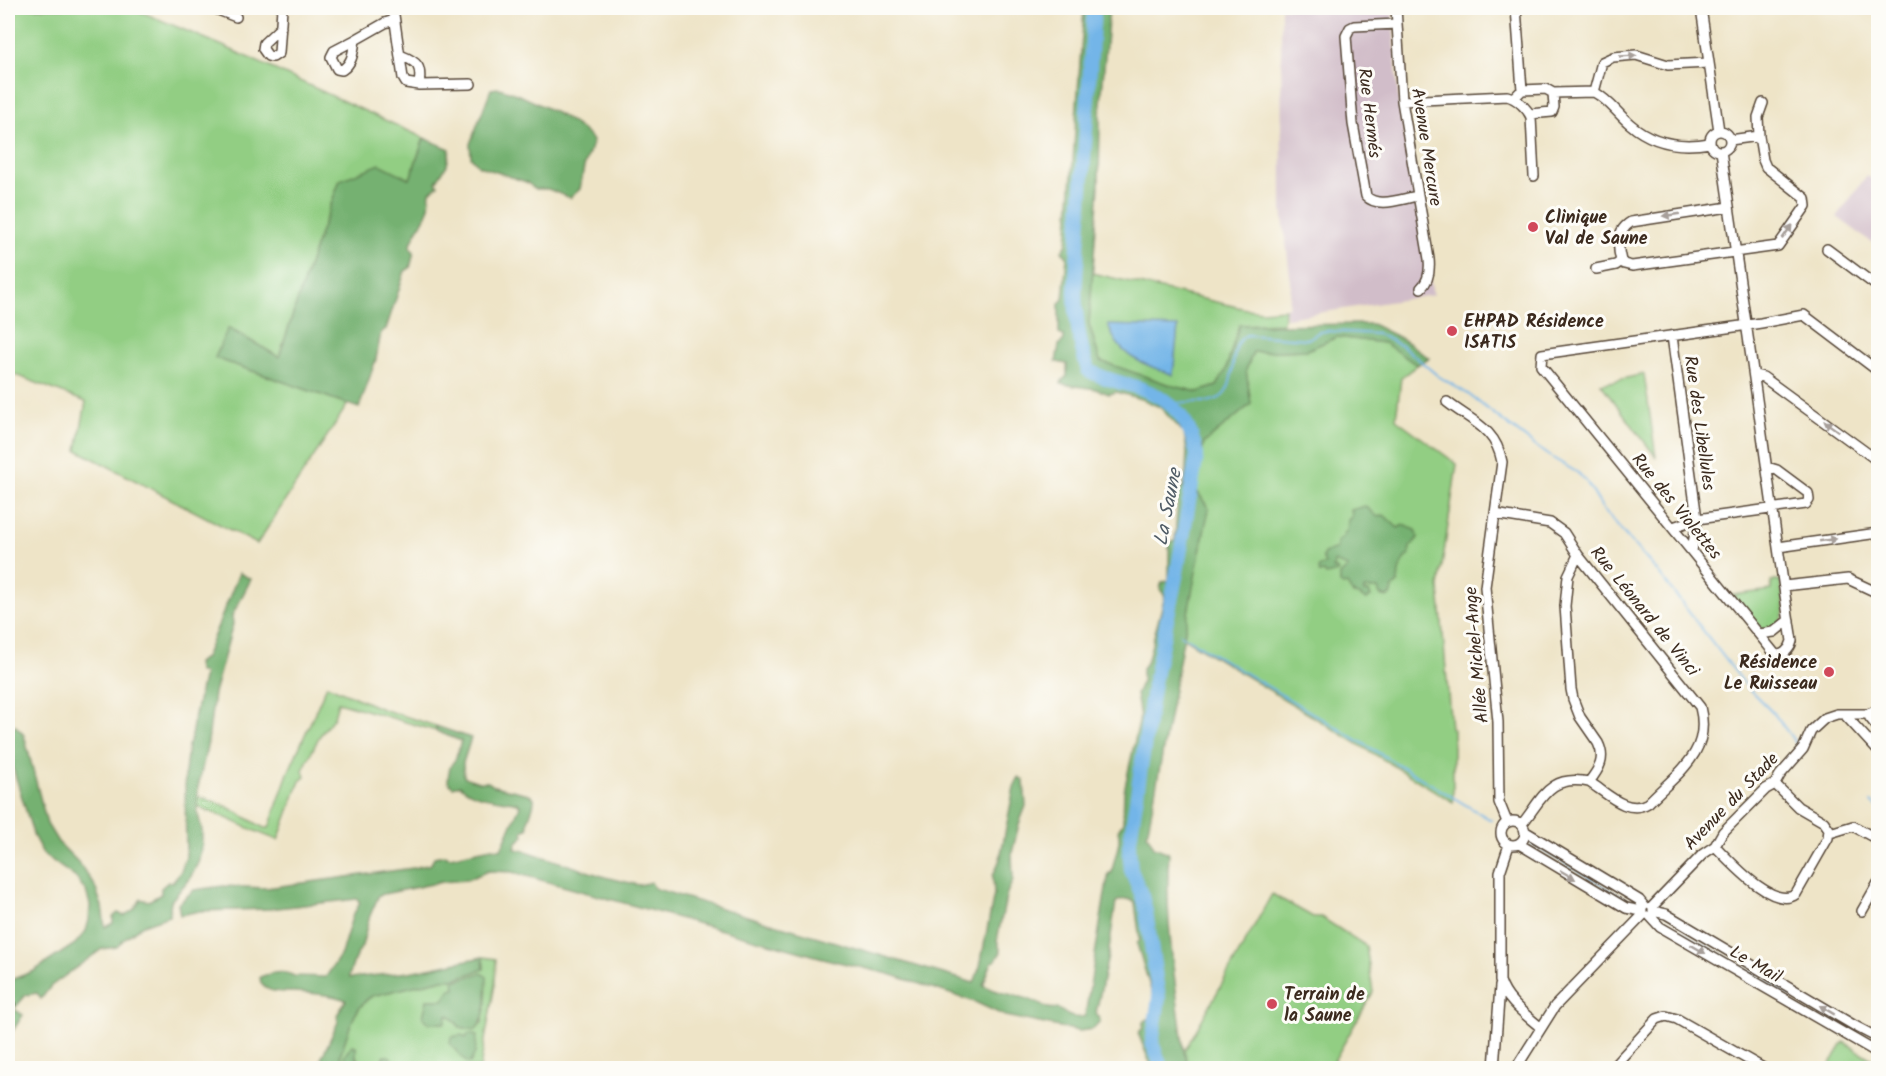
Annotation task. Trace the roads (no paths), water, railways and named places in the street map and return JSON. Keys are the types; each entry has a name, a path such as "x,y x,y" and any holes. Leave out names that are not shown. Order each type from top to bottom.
{"street":[{"path":"213,8 236,17"},
{"path":"281,27 282,8"},
{"path":"393,8 403,78 406,83 471,84"},
{"name":"Avenue Mercure","path":"1396,8 1402,101 1430,268 1425,285 1421,288"},
{"path":"1516,8 1522,90"},
{"path":"1701,8 1719,131"},
{"path":"355,40 394,20"},
{"name":"Rue Hermés","path":"1397,24 1359,25 1350,28 1345,43 1351,108 1366,196 1370,200 1380,202 1418,196"},
{"path":"400,56 419,66 421,74 419,85"},
{"path":"1594,92 1602,62 1613,57 1642,56 1668,65 1709,63"},
{"path":"1514,98 1522,90 1546,89 1553,93 1594,92 1630,124 1648,136 1675,145 1710,142"},
{"path":"1530,114 1552,112 1553,93"},
{"path":"1402,101 1507,96 1514,98 1530,114 1534,176"},
{"path":"1621,261 1632,266 1778,246 1806,204 1804,196 1766,167 1763,160 1758,117 1763,103"},
{"path":"1719,131 1726,134 1730,140 1728,147 1721,151 1714,149 1710,142 1712,135 1719,131"},
{"path":"1730,140 1759,135"},
{"path":"1721,151 1789,620 1774,632 1760,634"},
{"path":"1621,261 1619,236 1623,228 1631,222 1729,207"},
{"path":"1827,249 1878,287"},
{"path":"1596,269 1616,265 1621,261"},
{"path":"1672,336 1804,315 1878,371"},
{"name":"Rue des Violettes","path":"1672,336 1556,350 1542,354 1541,366 1774,654 1782,655 1789,648 1792,641 1789,620"},
{"name":"Rue des Libellules","path":"1672,336 1697,519 1692,551"},
{"path":"1754,375 1763,377 1878,461"},
{"name":"Allée Michel-Ange","path":"1447,402 1485,429 1497,442 1502,462 1485,588 1498,722 1499,802 1507,822"},
{"path":"1673,527 1697,519 1806,504 1810,496 1777,470 1767,467"},
{"name":"Rue Léonard de Vinci","path":"1495,514 1550,523 1564,533 1578,555 1698,703 1701,711 1703,730 1695,754 1644,805 1626,806 1589,782"},
{"path":"1778,547 1878,533"},
{"path":"1494,1068 1500,984 1500,872 1514,844 1524,839 1524,828 1541,797 1554,785 1565,781 1589,782 1600,765 1601,749 1580,717 1573,699 1565,627 1568,576 1578,555"},
{"path":"1784,586 1848,579 1878,593"},
{"path":"1845,715 1868,714 1878,710"},
{"path":"1868,714 1878,728"},
{"name":"Avenue du Stade","path":"1516,1068 1555,1006 1703,854 1715,846 1723,832 1766,789 1775,784 1803,749 1811,731 1830,715 1845,715"},
{"path":"1845,715 1878,751"},
{"path":"1775,784 1798,807 1824,822 1830,833"},
{"path":"1514,844 1503,840 1502,827 1507,822 1515,820 1524,828"},
{"path":"1715,846 1747,878 1785,899 1796,894 1830,833 1853,825 1875,838"},
{"name":"Le Mail","path":"1524,828 1639,900 1660,927 1852,1031 1878,1038"},
{"name":"Le Mail","path":"1514,844 1626,908 1666,915 1852,1031 1878,1053"},
{"path":"1862,911 1878,883"},
{"path":"1664,895 1666,915"},
{"path":"1626,908 1630,913 1631,927"},
{"path":"1500,984 1510,1000 1540,1027"},
{"path":"1612,1068 1657,1019 1666,1016 1677,1018 1763,1068"}],"water":[{"path":"1108,325 1178,327 1173,375 1142,363 1126,353"}],"waterway":[{"name":"La Saune","path":"1094,8 1075,292 1082,350 1088,370 1145,390 1165,400 1173,407 1191,433 1197,455 1177,572 1154,682 1129,847 1131,870 1146,912 1159,998 1152,1043 1162,1068"},
{"path":"1171,405 1209,401 1221,397 1230,383 1237,347 1247,335 1308,339 1319,332 1327,331 1378,334 1404,347 1438,376 1468,394 1546,454 1578,473 1586,481 1604,511 1657,571 1747,687 1775,715 1798,746"},
{"name":"La Saune","path":"1166,626 1171,629"},
{"path":"1180,634 1491,820"},
{"path":"1871,802 1878,807"},
{"path":"1531,844 1630,901"},
{"path":"1663,921 1838,1023"},
{"path":"1870,1041 1878,1046"}],"place":[{"name":"Clinique Val de Saune","path":"1533,227"},
{"name":"EHPAD Résidence ISATIS","path":"1452,331"},
{"name":"Résidence Le Ruisseau","path":"1829,672"},
{"name":"Terrain de la Saune","path":"1272,1004"}]}
